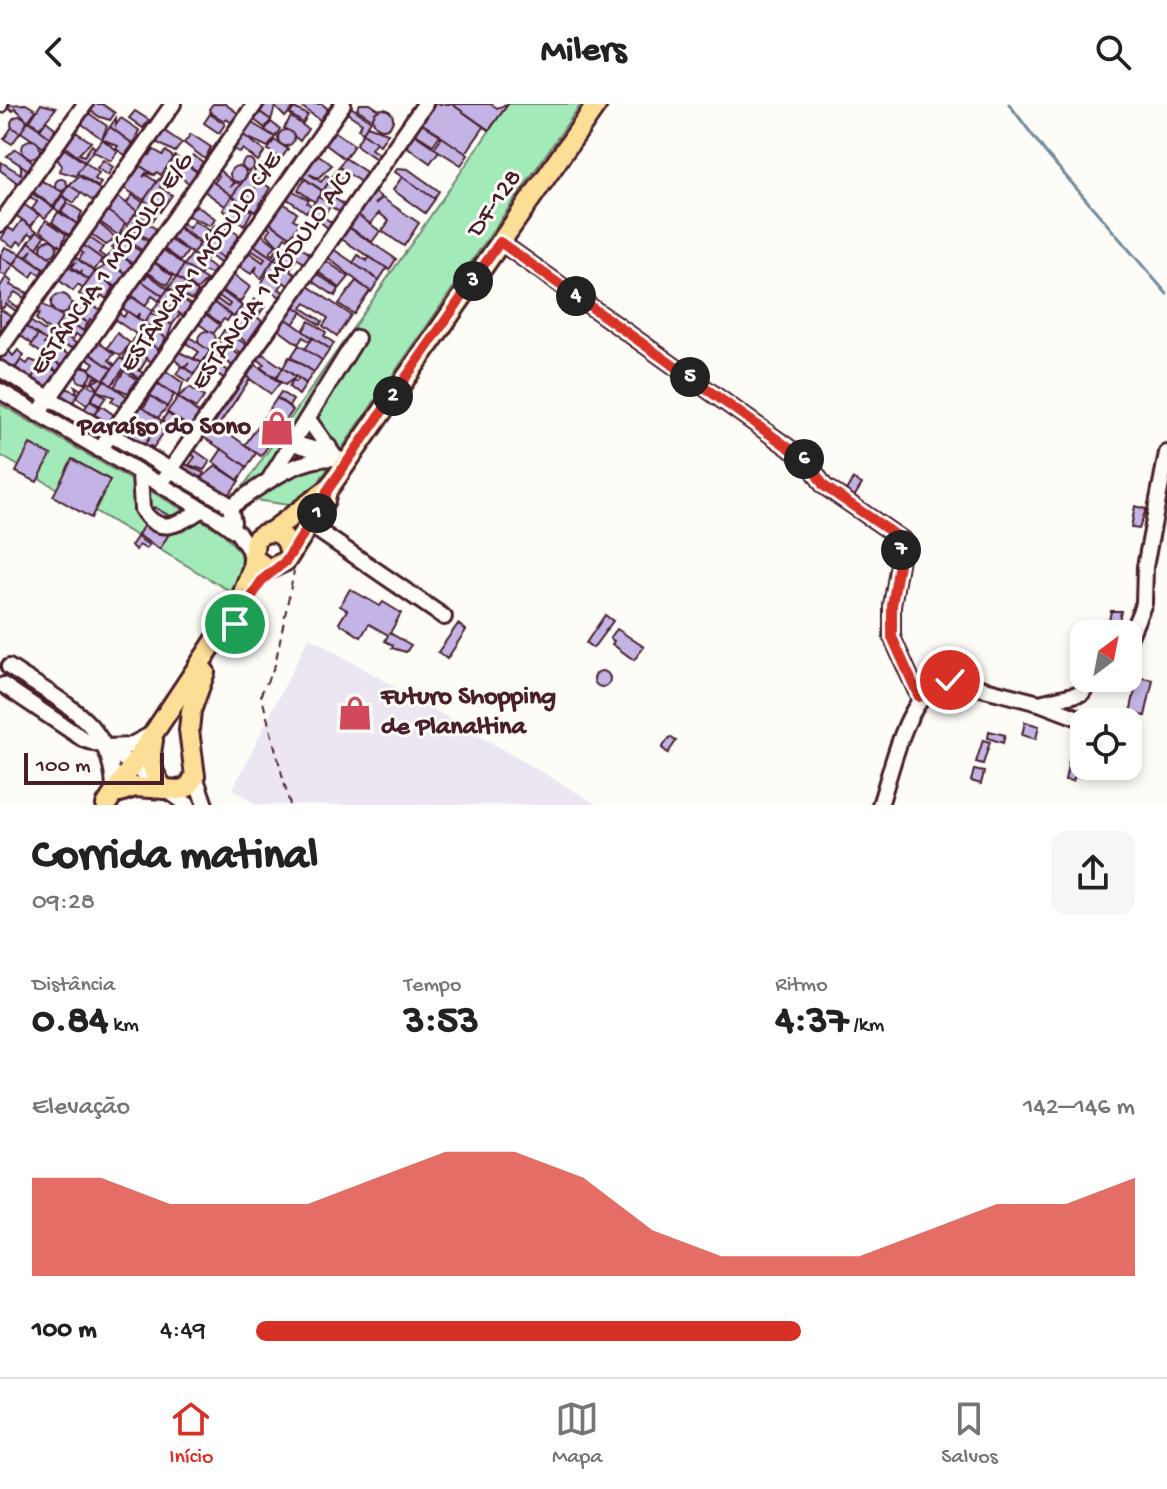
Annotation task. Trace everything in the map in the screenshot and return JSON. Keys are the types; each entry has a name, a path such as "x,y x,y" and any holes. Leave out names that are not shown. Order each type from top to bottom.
{"main road":[{"name":"DF-128","path":"195,776 189,730 195,692 206,670 262,580 293,556 327,491 337,455 500,242 597,104"},
{"name":"DF-128","path":"267,532 302,512 318,494 327,491"},
{"path":"110,799 238,606 249,581 255,540 267,532 285,538 293,556"},
{"path":"253,556 264,568 274,569"},
{"path":"160,724 178,722 189,730"},
{"path":"160,724 150,761 154,776 164,789"},
{"path":"110,799 135,787 185,790 195,776"}],"street":[{"path":"0,224 85,104"},
{"path":"0,349 173,104"},
{"name":"ESTÂNCIA 1 MÓDULO E/G","path":"38,414 255,104"},
{"name":"ESTÂNCIA 1 MÓDULO C/E","path":"100,450 343,104"},
{"name":"ESTÂNCIA 1 MÓDULO A/C","path":"160,485 425,104"},
{"path":"500,242 799,455 809,463 824,486 903,540 892,606 892,637 919,697"},
{"path":"216,517 231,514 269,480 357,338"},
{"path":"0,369 172,469 231,514 267,532"},
{"path":"0,391 216,517 238,533 253,556"},
{"path":"308,419 337,455"},
{"path":"293,443 337,455"},
{"path":"1137,620 1144,603 1145,567 1167,453"},
{"path":"269,480 308,463 337,455"},
{"path":"140,474 142,509 156,523 169,528 202,509"},
{"path":"310,525 444,617"},
{"path":"5,663 9,680 1,686 83,739 107,747 188,805"},
{"path":"5,663 93,725 107,747 114,771 110,799"},
{"path":"880,805 919,697 950,680 1039,703 1070,715"},
{"path":"1039,703 1083,692"},
{"path":"107,747 129,746 147,738 160,724"},
{"path":"83,739 93,725"},
{"path":"195,776 205,805"}],"path":[{"path":"290,805 261,694 275,665 293,556"}],"shaded area":[{"name":"Futuro Shopping de Planaltina","path":"309,637 598,805 257,805 233,789"}],"green space":[{"path":"508,104 581,104 301,507 236,497"},
{"path":"0,404 223,533 243,561 243,575 235,594 0,455"}],"building":[{"path":"26,104 36,110 28,121 15,108 13,111 5,105"},
{"path":"41,104 56,108 40,128 30,121"},
{"path":"92,104 102,104 115,113 110,120 100,117 88,109"},
{"path":"213,104 225,104 239,114 232,123 225,121 211,113 209,109"},
{"path":"266,104 297,104 285,117 275,107 271,120 260,112"},
{"path":"298,104 322,104 328,109 320,120"},
{"path":"360,104 370,104 379,110 372,119 357,109"},
{"path":"435,104 452,104 484,127 465,154 421,123"},
{"path":"452,104 491,104 497,108 508,104 489,130"},
{"path":"348,105 371,121 363,132 358,129 362,123 344,111"},
{"path":"294,108 308,115 303,123 290,114"},
{"path":"383,109 390,112 393,119 390,126 383,129 376,126 373,119 376,112"},
{"path":"135,111 149,120 143,128 129,118"},
{"path":"258,111 271,120 265,128 253,119"},
{"path":"87,112 107,126 102,139 82,124"},
{"path":"210,114 225,124 219,133 204,123"},
{"path":"19,116 27,124 19,132 11,124"},
{"path":"291,117 308,129 300,141 284,128"},
{"path":"116,118 116,125 121,118 139,130 133,144 110,127"},
{"path":"28,121 52,138 44,148 21,132"},
{"path":"46,121 55,128 51,138 40,130"},
{"path":"250,122 275,137 268,147 244,136"},
{"path":"271,122 280,129 275,137 265,130"},
{"path":"421,123 440,135 433,145 414,133"},
{"path":"367,126 388,133 380,145 363,133"},
{"path":"12,127 20,133 12,144 4,139"},
{"path":"110,127 133,144 125,155 116,149 118,146 102,139"},
{"path":"160,128 182,143 175,152 152,140"},
{"path":"330,128 354,145 345,159 321,141"},
{"path":"286,130 294,138 286,146 278,138"},
{"path":"74,131 91,142 79,154 84,156 92,145 95,148 85,162 64,146"},
{"path":"363,133 376,142 371,149 382,156 379,161 356,145"},
{"path":"191,134 211,147 205,159 184,143"},
{"path":"242,134 265,151 258,161 243,149 240,153 233,148"},
{"path":"414,134 439,151 430,163 406,146"},
{"path":"442,137 468,155 461,165 434,148"},
{"path":"102,139 118,151 111,161 93,151"},
{"path":"31,140 40,149 31,158 22,149"},
{"path":"274,140 288,149 281,159 268,150"},
{"path":"148,146 153,149 149,156 154,150 163,155 166,151 174,158 161,175 157,172 154,175 136,163"},
{"path":"63,148 85,163 76,176 59,171 62,166 56,157"},
{"path":"16,149 33,162 28,170 7,156"},
{"path":"315,152 332,165 318,178 309,174 321,182 326,175 331,178 323,191 298,174"},
{"path":"193,155 203,162 197,171 187,164"},
{"path":"175,156 181,160 175,167 178,171 182,170 177,167 181,161 197,172 190,184 167,167"},
{"path":"345,158 369,174 362,183 339,167"},
{"path":"103,160 113,167 108,175 97,168"},
{"path":"243,160 253,160 253,170 243,170"},
{"path":"1,162 21,174 21,165 28,170 19,184 0,170"},
{"path":"85,162 99,173 95,179 101,183 98,187 77,173"},
{"path":"136,163 154,175 146,173 143,177 146,175 157,182 144,200 120,186"},
{"path":"262,165 268,167 268,179 262,181 256,179 254,173 256,167"},
{"path":"235,166 241,166 246,174 244,180 235,182 230,177 230,171"},
{"path":"339,167 346,172 333,197 323,191"},
{"path":"398,168 408,169 439,191 434,199 395,172"},
{"path":"218,169 234,183 230,187 236,182 241,185 232,196 214,183 219,176 214,173"},
{"path":"168,171 177,179 170,187 160,179"},
{"path":"249,173 257,179 255,188 261,181 270,188 255,212 244,204 254,194 251,191 242,203 232,196"},
{"path":"79,176 101,190 93,201 69,185"},
{"path":"402,177 435,199 425,213 393,190"},
{"path":"38,179 63,192 53,207 31,190"},
{"path":"61,179 67,185 61,191 55,185"},
{"path":"159,179 163,182 160,187 172,195 160,212 144,200"},
{"path":"305,179 322,191 315,202 298,190"},
{"path":"210,180 232,196 225,206 203,190"},
{"path":"69,185 81,193 74,203 62,195"},
{"path":"288,188 309,200 307,203 312,206 309,210 306,212 283,196"},
{"path":"30,192 54,208 45,218 32,209 37,202 28,195"},
{"path":"325,192 346,206 341,213 330,206 324,217 332,223 329,229 308,212 318,197 328,202"},
{"path":"374,192 381,197 375,204 382,198 419,223 404,246 382,231 389,221 379,213 370,224 358,215"},
{"path":"132,195 143,202 137,211 126,204"},
{"path":"62,196 68,200 60,212 54,208"},
{"path":"232,196 252,211 244,226 223,210"},
{"path":"118,197 137,211 127,225 104,209"},
{"path":"280,201 297,213 293,219 300,223 290,237 266,220"},
{"path":"22,203 39,215 31,226 14,214"},
{"path":"68,203 82,212 77,224 61,212"},
{"path":"147,206 157,213 150,223 140,216"},
{"path":"197,206 216,219 210,226 186,215"},
{"path":"103,208 125,223 119,236 96,219"},
{"path":"58,212 77,224 69,235 52,222"},
{"path":"135,214 139,216 134,224 140,219 158,230 151,241 127,225"},
{"path":"358,215 380,231 372,242 349,227"},
{"path":"22,220 37,231 34,236 29,233 22,244 18,241 14,247 1,239 8,228 14,231"},
{"path":"46,220 66,234 61,247 40,230"},
{"path":"266,220 290,237 285,237 279,246 276,244 267,234 271,229 263,224"},
{"path":"96,221 115,237 106,245 88,232"},
{"path":"194,221 209,230 201,242 178,226 181,222 189,228"},
{"path":"215,225 224,231 227,227 239,235 223,258 201,242"},
{"path":"127,227 150,243 143,251 121,236"},
{"path":"348,227 396,259 389,270 340,238"},
{"path":"178,228 200,244 193,254 170,237"},
{"path":"37,231 45,236 37,248 29,242"},
{"path":"259,232 276,245 270,253 273,255 279,246 282,248 274,259 251,243"},
{"path":"86,235 103,247 99,253 105,257 103,260 80,243"},
{"path":"119,238 143,253 135,265 112,248"},
{"path":"169,239 188,251 181,261 163,248"},
{"path":"49,240 57,248 49,256 41,248"},
{"path":"290,240 310,254 304,263 284,249"},
{"path":"29,242 52,259 45,270 28,256 32,250 26,257 21,254"},
{"path":"201,242 223,258 220,263 209,255 204,262 192,254"},
{"path":"80,243 102,259 94,271 79,260 83,253 76,249"},
{"path":"251,243 274,259 261,279 255,272 257,266 251,274 236,264 246,250 263,262 265,259 248,248"},
{"path":"5,247 21,254 13,265 0,256"},
{"path":"282,248 297,258 290,270 274,259"},
{"path":"162,249 184,265 177,277 153,261"},
{"path":"333,249 379,280 371,292 327,257"},
{"path":"114,251 134,265 127,274 104,259"},
{"path":"21,254 43,269 40,275 35,271 31,277 14,265"},
{"path":"192,254 215,269 212,274 203,271 200,276 184,265"},
{"path":"72,255 95,272 89,280 81,274 82,270 80,273 72,267 76,262 71,266 66,263"},
{"path":"358,255 367,261 369,257 387,268 379,280 353,263"},
{"path":"0,256 13,265 6,276 0,273"},
{"path":"104,259 127,275 118,288 95,272 105,266 101,263"},
{"path":"274,259 296,275 289,286 274,275 281,267 273,276 266,271"},
{"path":"325,260 349,277 340,288 317,271"},
{"path":"153,262 173,276 167,285 146,271"},
{"path":"65,265 89,280 83,289 78,285 73,291 56,278"},
{"path":"184,265 193,271 186,283 177,277"},
{"path":"95,272 114,287 106,299 102,295 99,299 87,291 83,297 79,294"},
{"path":"194,272 207,280 197,290 187,282"},
{"path":"230,272 250,287 240,302 222,290"},
{"path":"268,272 283,283 279,289 285,293 282,298 261,284"},
{"path":"316,273 339,289 335,296 311,280"},
{"path":"148,274 168,289 163,296 142,282"},
{"path":"6,277 12,282 10,285 28,293 24,298 15,292 8,301 18,308 16,311 6,304 0,307 0,287"},
{"path":"177,277 198,292 192,300 168,288"},
{"path":"140,280 163,296 159,301 152,296 145,306 130,293"},
{"path":"356,281 370,291 354,314 339,304"},
{"path":"308,286 351,315 337,336 323,326 328,318 306,303 302,308 322,321 320,325 294,307"},
{"path":"168,289 191,305 183,316 173,309 178,303 183,304 177,301 172,309 160,300"},
{"path":"219,289 242,306 234,317 211,301 214,297 228,307 230,304 216,294"},
{"path":"57,294 65,294 71,304 65,314 57,314 51,308 51,300"},
{"path":"132,297 152,311 144,323 138,318 139,313 136,317 122,308"},
{"path":"254,299 265,306 258,316 247,309"},
{"path":"160,300 180,314 172,325 153,310"},
{"path":"210,300 231,315 227,321 224,319 220,323 203,311"},
{"path":"39,302 63,317 52,333 36,319 40,313 31,314"},
{"path":"81,302 102,310 94,322 90,319 88,323 68,309 73,303 78,306"},
{"path":"242,306 262,321 249,340 250,345 232,331 239,321 234,317"},
{"path":"293,306 302,312 293,324 285,318"},
{"path":"0,309 11,316 0,331"},
{"path":"127,311 144,323 136,334 114,319 118,313 124,317"},
{"path":"203,312 220,325 213,334 196,322"},
{"path":"73,313 88,323 83,331 70,321"},
{"path":"151,313 172,325 167,339 144,323"},
{"path":"63,317 86,333 83,339 76,334 72,341 59,332 57,326"},
{"path":"285,318 312,337 309,341 303,337 298,344 280,331"},
{"path":"27,319 51,335 47,341 23,325"},
{"path":"309,321 326,332 324,336 334,343 330,349 303,331"},
{"path":"144,323 166,338 158,350 137,333"},
{"path":"23,325 38,335 32,344 17,333"},
{"path":"55,329 76,343 73,348 47,341"},
{"path":"224,330 248,346 242,354 219,338"},
{"path":"207,331 216,340 207,349 198,340"},
{"path":"117,333 130,343 121,356 107,348"},
{"path":"136,334 159,350 151,362 131,345"},
{"path":"38,335 47,341 44,344 51,348 54,346 47,357 31,346"},
{"path":"188,336 210,351 202,363 194,358 199,352 186,343"},
{"path":"313,338 330,349 322,361 305,349"},
{"path":"97,341 114,354 109,360 115,365 112,369 89,353"},
{"path":"217,341 241,356 233,367 221,355 219,358 210,351"},
{"path":"299,345 322,360 314,372 291,357"},
{"path":"54,346 71,356 63,367 47,356"},
{"path":"128,346 147,359 140,370 123,359"},
{"path":"7,349 13,356 18,350 24,355 12,373 0,367 0,358"},
{"path":"175,350 202,363 194,374 185,368 189,363 183,367 174,359"},
{"path":"210,351 224,362 221,366 230,372 225,379 202,363"},
{"path":"260,352 283,368 276,378 261,368 264,364 256,358"},
{"path":"90,354 112,369 104,380 82,365 90,368 94,363 87,358"},
{"path":"47,356 63,367 59,372 43,362"},
{"path":"289,357 314,372 306,383 283,368"},
{"path":"120,358 144,374 140,379 124,368 111,386 104,380"},
{"path":"21,360 27,364 30,360 42,364 29,382 12,373"},
{"path":"43,362 58,373 46,391 29,382"},
{"path":"255,364 280,383 271,394 247,377"},
{"path":"182,366 194,374 188,382 176,374"},
{"path":"84,367 92,375 84,383 76,375"},
{"path":"283,368 296,377 285,385 276,378"},
{"path":"163,369 183,383 178,397 155,381"},
{"path":"124,371 137,379 128,393 114,387"},
{"path":"93,373 104,380 98,389 93,382 99,379 95,377 91,383 87,381"},
{"path":"244,375 250,379 218,426 212,421"},
{"path":"299,378 306,384 299,395 289,387 293,380 296,382"},
{"path":"104,380 128,397 120,407 111,401 114,397 97,391"},
{"path":"86,383 97,390 87,405 76,397"},
{"path":"158,384 174,395 167,407 150,395"},
{"path":"75,386 81,390 71,405 58,399 66,388 77,393"},
{"path":"190,387 204,397 196,408 178,397"},
{"path":"97,391 106,397 100,405 114,415 106,426 92,418 100,406 91,400"},
{"path":"281,392 293,400 289,406 277,398"},
{"path":"151,396 167,407 158,418 143,408"},
{"path":"178,397 200,414 191,428 167,412"},
{"path":"277,398 293,410 261,456 245,445"},
{"path":"90,401 99,407 92,418 82,412"},
{"path":"138,404 162,421 153,433 130,416"},
{"path":"167,413 182,424 177,431 162,421"},
{"path":"130,416 153,433 142,449 117,435"},
{"path":"212,421 256,453 247,467 202,436"},
{"path":"157,427 164,432 153,448 151,446 148,450 143,447"},
{"path":"30,444 51,455 37,482 16,472"},
{"path":"193,449 210,461 204,470 189,465 195,457 190,453"},
{"path":"222,449 247,467 238,480 213,462"},
{"path":"72,459 110,480 91,518 53,496"},
{"path":"183,463 204,473 200,480 179,469"},
{"path":"216,466 239,481 228,496 199,480"},
{"path":"853,479 862,484 854,497 845,492"},
{"path":"1135,506 1146,509 1139,529 1131,528"},
{"path":"154,507 177,520 160,549 138,535"},
{"path":"137,537 149,545 146,549 139,545 136,550 131,546"},
{"path":"350,589 380,606 383,602 401,613 390,633 411,645 406,652 392,648 393,645 385,641 388,635 369,624 361,637 339,623 347,610 340,606"},
{"path":"1111,611 1121,611 1119,620 1109,620"},
{"path":"605,615 613,621 593,648 586,643"},
{"path":"458,624 466,630 447,659 438,652"},
{"path":"617,629 644,647 634,660 612,644 614,641 610,638"},
{"path":"602,671 610,679 602,687 594,679"},
{"path":"1142,678 1153,680 1145,716 1142,715 1142,708 1131,708 1135,692 1142,692"},
{"path":"1025,722 1039,726 1036,739 1022,735"},
{"path":"989,731 1005,735 1003,743 988,738"},
{"path":"670,737 676,741 668,753 662,748"},
{"path":"983,740 990,742 983,764 976,762"},
{"path":"1070,756 1070,780 1073,780 1073,781 1065,780"},
{"path":"974,770 984,772 981,784 971,781"}],"waterway":[{"path":"1009,104 1046,153 1167,294"}],"place":[{"name":"Paraíso do Sono","path":"277,428"},
{"name":"Futuro Shopping de Planaltina","path":"355,713"}],"route":[{"path":"235,624 262,580 286,561 289,551 325,500 327,491 500,242 799,455 814,469 824,486 903,540 892,606 892,637 919,697 942,681 950,680"}]}
